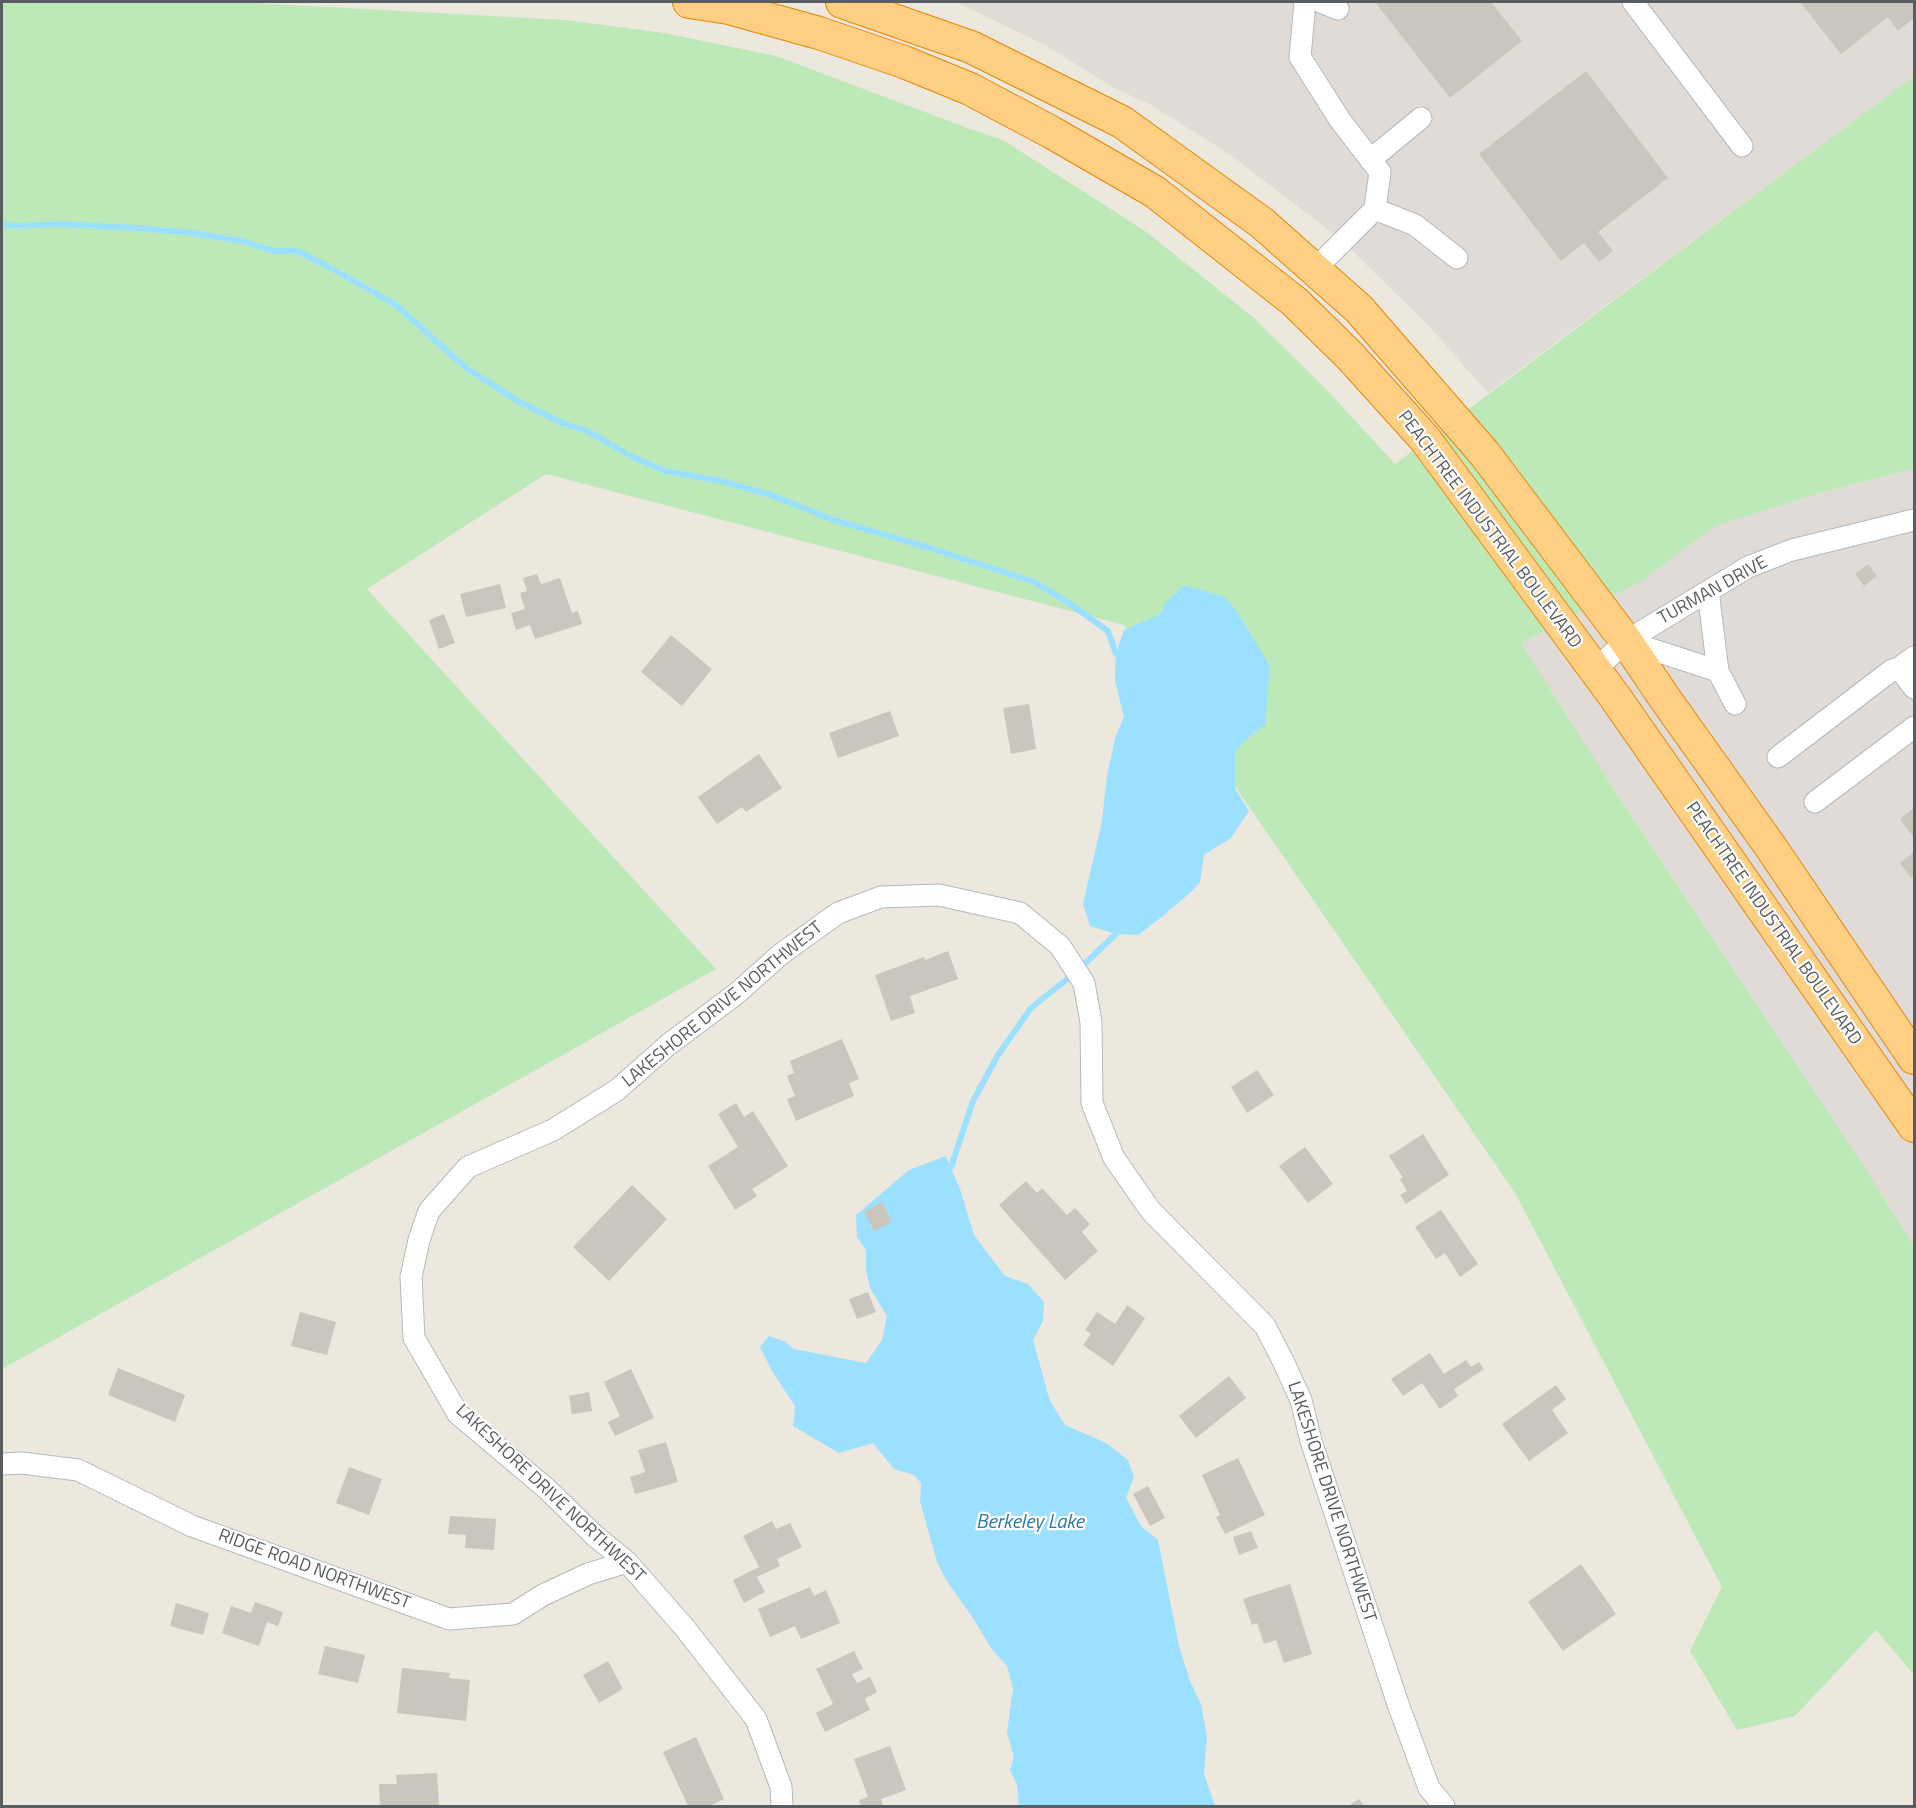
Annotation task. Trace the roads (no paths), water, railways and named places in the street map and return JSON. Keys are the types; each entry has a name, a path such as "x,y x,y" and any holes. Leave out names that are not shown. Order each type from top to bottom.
{"highway":[{"name":"PEACHTREE INDUSTRIAL BOULEVARD","path":"689,2 729,8 819,33 904,62 970,89 1051,132 1155,192 1295,302 1350,356 1425,439 1595,670 1914,1126"},
{"name":"PEACHTREE INDUSTRIAL BOULEVARD","path":"842,2 971,47 1122,122 1262,223 1359,309 1484,453 1626,641 1770,846 1914,1058"}],"street":[{"path":"1305,2 1299,57 1340,120 1380,172 1375,209 1315,269"},
{"path":"1633,2 1742,146"},
{"path":"1370,160 1421,118"},
{"path":"1375,209 1415,225 1457,258"},
{"name":"TURMAN DRIVE","path":"1595,670 1626,641 1748,567 1792,550 1910,527"},
{"path":"1707,591 1718,671 1735,704"},
{"path":"1626,641 1718,671"},
{"path":"1778,757 1887,674 1907,663 1914,688"},
{"path":"1815,802 1914,727"},
{"name":"LAKESHORE DRIVE NORTHWEST","path":"782,1806 781,1787 756,1719 684,1627 627,1562 595,1536 547,1489 458,1414 414,1338 411,1277 419,1240 429,1211 468,1167 553,1130 617,1090 668,1045 736,994 782,953 838,913 880,897 939,895 1020,913 1060,946 1084,983 1091,1022 1092,1103 1114,1158 1151,1211 1265,1326 1283,1361 1301,1400 1311,1441 1398,1704 1429,1788 1444,1806"},
{"name":"RIDGE ROAD NORTHWEST","path":"2,1464 22,1463 78,1470 192,1526 448,1619 513,1614 543,1595 588,1575 627,1562"}],"water":[{"path":"1184,585 1225,597 1238,613 1270,666 1265,725 1243,742 1235,752 1235,789 1249,811 1231,838 1204,855 1200,882 1192,891 1138,935 1116,934 1090,926 1083,904 1102,821 1107,775 1116,735 1124,717 1115,681 1116,654 1124,630 1160,614 1166,602"},
{"name":"Berkeley Lake","path":"946,1156 960,1189 974,1235 1005,1276 1028,1284 1044,1302 1043,1321 1033,1340 1050,1401 1065,1425 1106,1443 1128,1460 1134,1477 1126,1498 1141,1526 1158,1540 1179,1646 1190,1681 1201,1704 1207,1737 1204,1774 1215,1806 1019,1806 1017,1785 1010,1770 1014,1757 1007,1732 1013,1689 1007,1666 991,1648 948,1583 937,1562 920,1501 921,1483 914,1475 894,1469 873,1443 839,1453 793,1426 795,1406 772,1371 760,1347 769,1336 784,1341 794,1349 866,1363 882,1340 887,1316 870,1288 866,1271 866,1250 857,1237 856,1215 909,1170"}],"waterway":[{"path":"2,224 139,228 242,241 275,251 297,251 396,305 466,368 521,403 562,423 587,431 631,456 665,471 721,481 771,495 834,520 1034,582 1069,603 1108,631 1116,654"},
{"path":"951,1167 973,1101 998,1055 1031,1008 1076,972 1116,934"}]}
